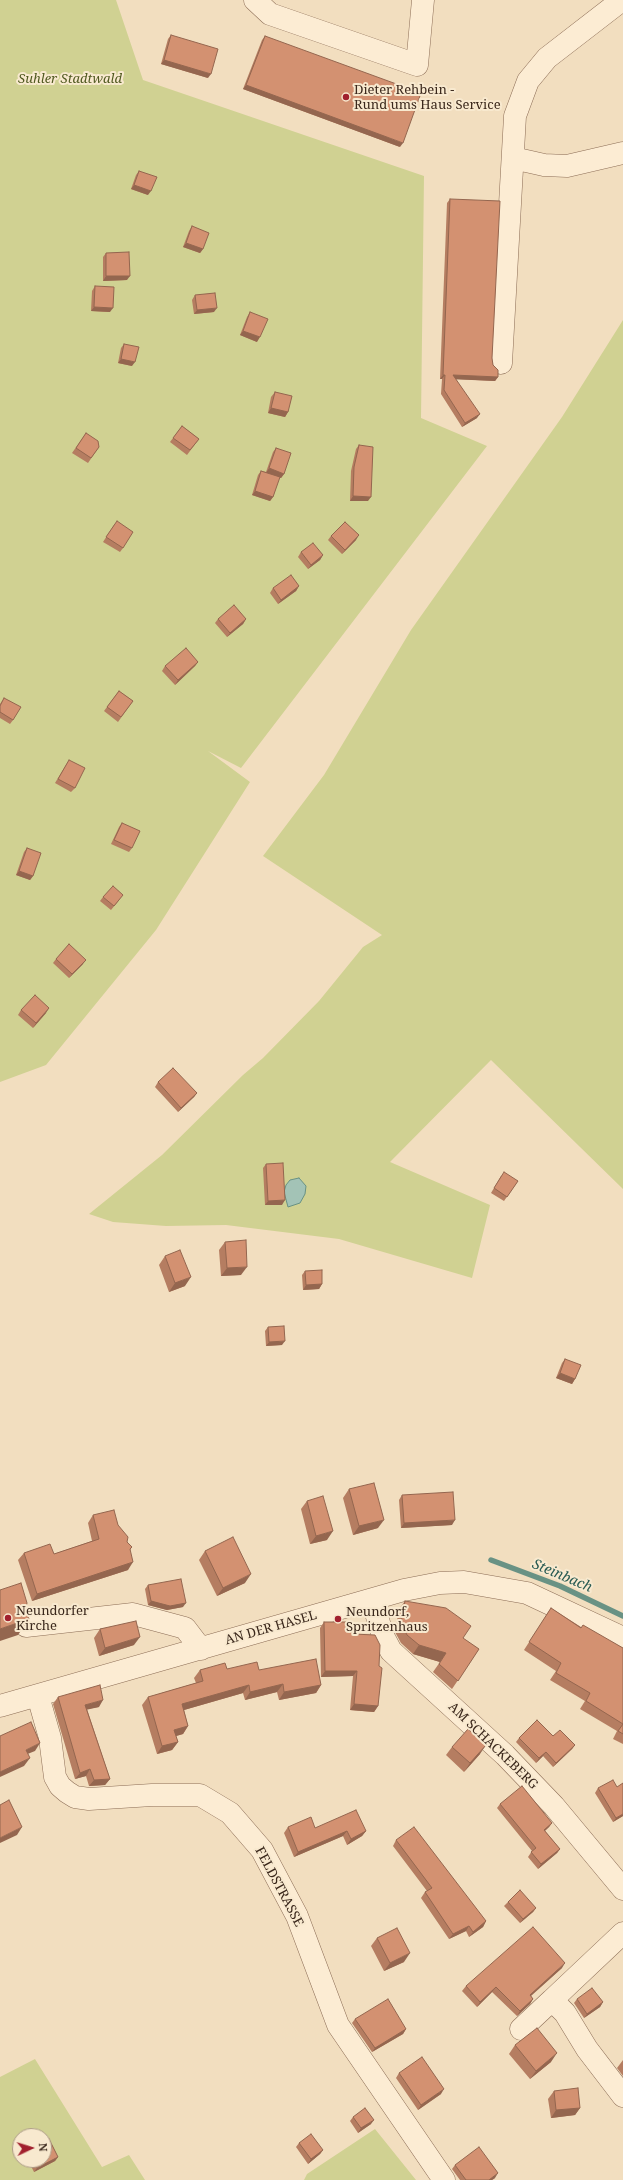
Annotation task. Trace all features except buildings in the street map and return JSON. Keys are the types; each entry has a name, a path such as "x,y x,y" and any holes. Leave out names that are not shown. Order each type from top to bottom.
{"street":[{"path":"255,0 270,14 417,66 424,0"},
{"path":"502,363 515,116 528,81 547,58 622,0"},
{"path":"513,158 544,165 567,166 623,153"},
{"name":"AN DER HASEL","path":"3,1704 38,1696 372,1600 440,1583 464,1582 527,1593 623,1638"},
{"name":"AM SCHACKEBERG","path":"372,1600 383,1636 391,1651 514,1765 554,1806 623,1890"},
{"path":"26,1626 133,1614 185,1628 201,1649"},
{"name":"FELDSTRASSE","path":"38,1696 50,1738 55,1777 60,1786 67,1792 75,1797 89,1799 152,1795 200,1795 230,1813 262,1850 297,1916 338,2025 444,2180"},
{"path":"521,2029 559,2007 623,1933"},
{"path":"559,2007 586,2049 623,2096"}],"green space":[{"name":"Suhler Stadtwald","path":"0,0 116,0 143,80 424,176 421,418 487,446 241,768 208,751 250,782 156,930 46,1065 0,1082"},
{"path":"623,320 623,1189 491,1060 390,1162 490,1205 472,1278 339,1239 226,1225 166,1226 113,1222 89,1214 162,1155 243,1075 263,1058 319,1001 363,947 382,935 263,856 324,775 411,630 562,417"},
{"path":"35,2059 102,2167 129,2155 145,2180 0,2180 0,2077"},
{"path":"375,2129 416,2180 304,2180 307,2174"}],"shaded area":[{"path":"299,1178 306,1186 305,1194 300,1203 288,1207 284,1192 286,1185 290,1180"}],"waterway":[{"name":"Steinbach","path":"491,1560 560,1586 623,1616"}],"place":[{"name":"Dieter Rehbein - Rund ums Haus Service","path":"346,97"},
{"name":"Neundorfer Kirche","path":"8,1618"},
{"name":"Neundorf, Spritzenhaus","path":"338,1619"}]}
